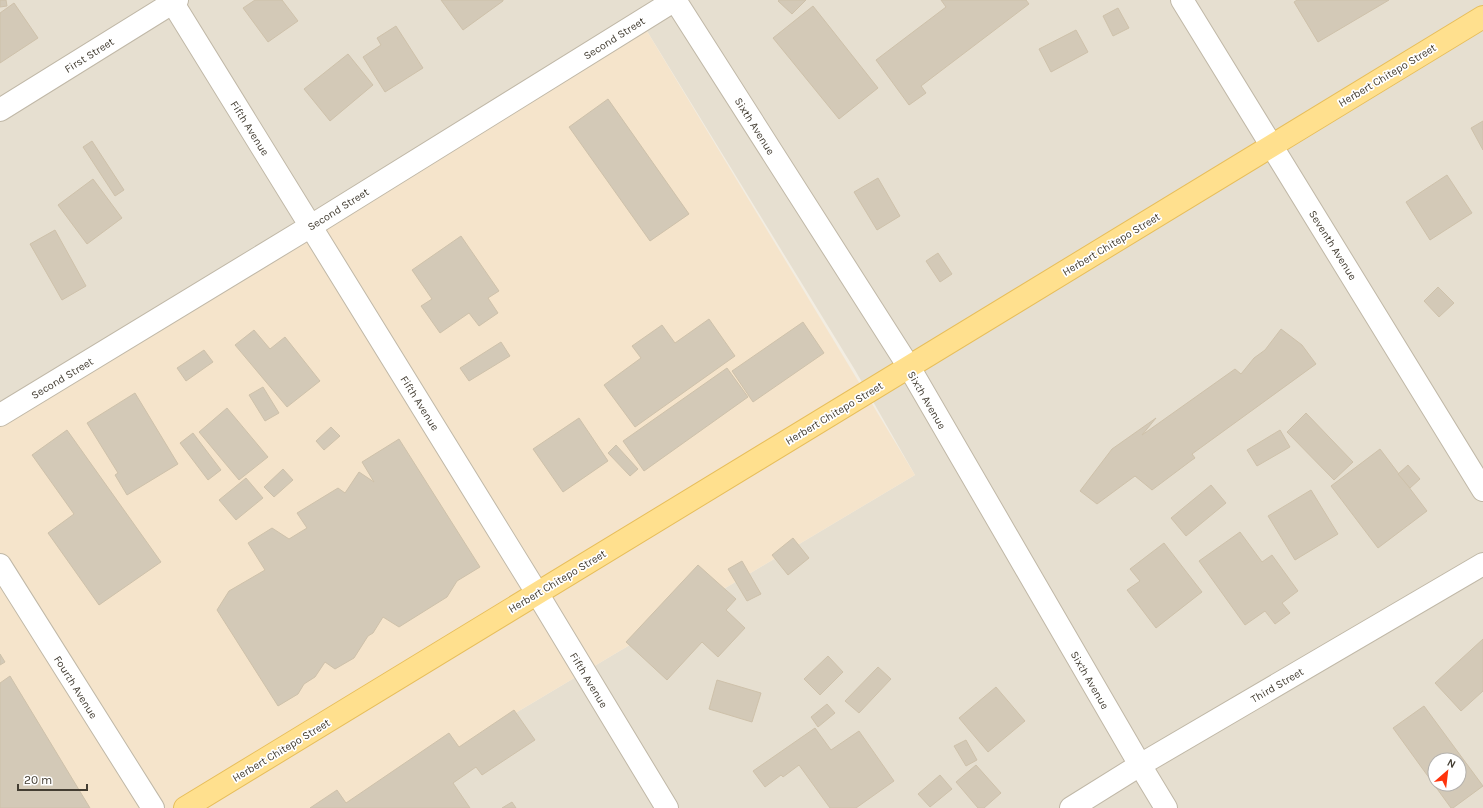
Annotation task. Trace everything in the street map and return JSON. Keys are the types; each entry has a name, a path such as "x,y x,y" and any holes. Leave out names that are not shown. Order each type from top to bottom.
{"main road":[{"name":"Herbert Chitepo Street","path":"185,808 1483,17"}],"street":[{"name":"Second Street","path":"0,416 311,226 675,0"},
{"name":"Sixth Avenue","path":"675,0 909,368 1166,808"},
{"name":"Seventh Avenue","path":"1182,0 1483,490"},
{"name":"Fifth Avenue","path":"174,1 667,808"},
{"name":"First Street","path":"0,110 174,1"},
{"name":"Third Street","path":"1071,808 1140,765 1483,564"},
{"name":"Fourth Avenue","path":"0,565 153,808"}],"shaded area":[{"path":"0,0 1483,0 1483,808 356,808 915,475 855,370 642,23 0,422"},
{"path":"642,23 915,475 356,808 0,808 0,422"}],"building":[{"path":"0,0 6,0 7,6 0,7"},
{"path":"255,0 282,0 298,21 268,42 243,8"},
{"path":"441,0 503,0 503,1 463,30"},
{"path":"806,0 792,14 778,1"},
{"path":"941,0 1026,0 1029,4 921,86 926,93 909,105 876,60 946,7"},
{"path":"1297,0 1389,0 1318,42 1294,2"},
{"path":"14,3 38,38 0,63 0,13"},
{"path":"813,6 878,88 839,119 773,38"},
{"path":"1118,8 1129,28 1113,36 1103,16"},
{"path":"396,26 423,68 385,92 363,57 381,45 377,38"},
{"path":"1076,30 1088,52 1051,72 1039,49"},
{"path":"348,54 373,85 330,121 304,89"},
{"path":"608,99 689,214 650,241 569,127"},
{"path":"1483,121 1483,150 1471,128"},
{"path":"92,141 124,190 115,196 83,147"},
{"path":"1447,175 1472,213 1430,240 1406,202"},
{"path":"878,178 900,216 877,230 854,192"},
{"path":"93,179 122,218 87,244 58,205"},
{"path":"55,230 86,286 62,300 30,244"},
{"path":"461,236 499,291 488,298 498,313 479,326 469,313 440,333 421,306 432,299 412,270"},
{"path":"938,253 952,274 940,282 926,261"},
{"path":"1438,287 1454,303 1439,317 1424,301"},
{"path":"709,319 735,356 635,427 604,385 641,358 632,346 662,325 675,343"},
{"path":"803,322 824,353 753,402 732,371"},
{"path":"1281,329 1302,345 1316,364 1192,454 1195,458 1152,490 1135,476 1097,504 1080,491 1112,449 1156,418 1142,435 1235,369 1241,374 1254,358 1265,350"},
{"path":"254,330 270,349 285,337 320,381 287,407 235,345"},
{"path":"501,342 510,356 469,381 460,368"},
{"path":"204,350 213,362 186,381 177,368"},
{"path":"727,368 748,397 644,471 623,441"},
{"path":"263,387 279,413 265,421 249,395"},
{"path":"135,393 178,464 127,495 115,475 118,473 87,423"},
{"path":"227,408 268,457 239,480 199,432"},
{"path":"1306,413 1353,462 1334,480 1287,432"},
{"path":"579,418 608,461 563,492 533,449"},
{"path":"331,427 340,436 324,450 316,441"},
{"path":"67,430 161,562 99,605 48,533 74,514 32,455"},
{"path":"1280,430 1290,447 1257,466 1247,450"},
{"path":"193,433 221,470 208,480 180,443"},
{"path":"399,439 480,567 457,581 447,597 399,627 383,617 373,633 368,636 354,658 335,669 325,662 315,677 304,684 298,694 278,706 217,610 229,591 265,570 248,543 272,528 289,539 307,528 297,513 338,488 345,493 359,472 374,482 362,462"},
{"path":"616,445 638,469 630,476 608,453"},
{"path":"1380,449 1427,511 1378,548 1331,486"},
{"path":"1408,465 1420,479 1410,488 1398,474"},
{"path":"283,469 293,480 274,497 264,487"},
{"path":"246,478 263,498 236,520 219,500"},
{"path":"1211,485 1226,503 1186,536 1171,518"},
{"path":"1311,490 1338,534 1295,560 1268,516"},
{"path":"1240,532 1262,562 1272,555 1298,591 1282,603 1290,613 1275,624 1265,611 1245,625 1199,561"},
{"path":"793,538 809,558 788,575 772,555"},
{"path":"1164,543 1202,592 1156,628 1127,590 1140,581 1130,569"},
{"path":"742,561 761,594 747,601 728,569"},
{"path":"698,565 736,599 726,610 745,628 718,657 702,642 667,680 626,642"},
{"path":"1483,639 1483,691 1461,711 1435,683"},
{"path":"0,654 5,662 0,665"},
{"path":"828,656 843,672 820,695 804,679"},
{"path":"878,667 891,679 859,713 845,701"},
{"path":"10,676 90,808 0,808 0,683"},
{"path":"717,680 761,693 752,722 709,709"},
{"path":"996,687 1025,721 988,752 959,718"},
{"path":"827,704 835,713 818,727 811,717"},
{"path":"1424,706 1458,752 1427,752 1427,775 1393,728"},
{"path":"514,710 535,740 482,775 476,767 453,783 470,808 310,808 337,790 346,803 449,733 459,747"},
{"path":"815,728 831,750 859,731 894,781 856,808 830,808 799,765 783,777 781,775 765,787 753,771"},
{"path":"966,740 977,760 966,766 954,746"},
{"path":"1467,764 1483,786 1451,808 1439,792 1467,792"},
{"path":"976,765 1001,793 984,808 978,808 956,782"},
{"path":"940,775 952,789 930,807 918,794"},
{"path":"512,802 516,808 502,808"}]}
